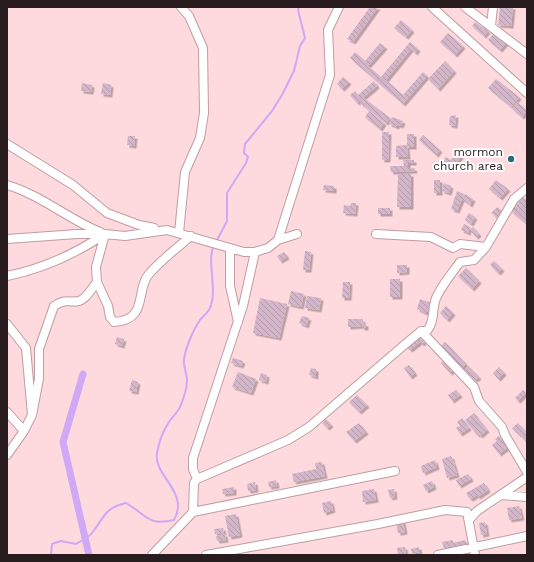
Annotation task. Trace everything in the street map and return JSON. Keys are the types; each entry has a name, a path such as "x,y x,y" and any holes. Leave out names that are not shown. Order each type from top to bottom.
{"street":[{"path":"179,233 185,172 200,138 204,113 203,48 189,16 181,7"},
{"path":"278,240 330,75 328,30 339,7"},
{"path":"432,7 527,93"},
{"path":"466,7 527,54"},
{"path":"491,26 493,7"},
{"path":"9,146 73,185 107,213 139,225 191,236 244,252 255,252 268,248 278,240 297,234"},
{"path":"7,185 25,190 79,223 105,234"},
{"path":"193,512 194,483 197,479 288,440 309,427 421,331 427,331 431,327 436,296 460,262 474,260 486,247 514,199 527,188"},
{"path":"7,239 105,234 124,236 167,230"},
{"path":"105,234 96,267 97,282 108,306 110,317 114,322 132,317 138,307 148,275 191,236"},
{"path":"7,276 39,267 63,258 88,246 105,234"},
{"path":"376,234 431,237 453,248 460,244 486,247"},
{"path":"228,248 230,286 238,323"},
{"path":"197,479 193,469 193,458 238,323 255,252"},
{"path":"7,455 24,431 32,415 39,379 39,349 54,306 64,300 79,301 97,282"},
{"path":"7,324 26,348 32,415"},
{"path":"421,331 474,387 479,401 502,427 505,435 527,472"},
{"path":"7,412 24,431"},
{"path":"152,555 193,512 395,471"},
{"path":"469,520 477,511 527,477"},
{"path":"501,495 527,496"},
{"path":"206,555 445,510 467,512 474,551"},
{"path":"438,555 474,551 527,536"}],"building":[{"path":"370,7 378,7 353,42 347,39"},
{"path":"500,7 513,7 511,26 498,25"},
{"path":"401,20 412,30 406,37 394,28"},
{"path":"475,22 488,31 484,36 472,26"},
{"path":"448,33 463,46 455,55 440,42"},
{"path":"494,33 506,43 500,50 488,40"},
{"path":"410,42 418,49 415,53 411,49 386,80 403,95 423,72 427,76 403,104 350,58 355,52 365,61 380,43 385,47 368,66 381,77"},
{"path":"445,61 454,71 438,89 428,79"},
{"path":"343,77 349,82 342,89 337,84"},
{"path":"496,79 519,97 511,107 488,88"},
{"path":"374,81 377,86 357,103 350,95 355,91 358,95"},
{"path":"82,83 92,85 91,92 81,91"},
{"path":"103,83 111,85 110,95 101,94"},
{"path":"364,98 390,118 386,123 360,103"},
{"path":"517,102 527,110 522,117 512,109"},
{"path":"369,111 384,123 380,129 365,117"},
{"path":"456,115 455,126 449,125 450,116"},
{"path":"392,117 403,121 401,126 397,125 397,127 389,124"},
{"path":"382,132 389,132 388,160 382,160"},
{"path":"407,134 414,134 414,147 407,147 408,157 396,157 396,146 407,145"},
{"path":"423,135 440,150 436,155 419,140"},
{"path":"128,136 135,136 134,146 127,145"},
{"path":"457,152 461,156 452,169 443,162 446,157 451,160"},
{"path":"403,160 414,160 414,163 408,163 408,168 414,168 415,171 391,172 390,166 404,166"},
{"path":"398,174 411,174 411,207 397,207"},
{"path":"434,180 440,180 440,193 434,193"},
{"path":"496,180 508,189 500,198 489,189"},
{"path":"444,183 451,186 449,193 442,191"},
{"path":"324,185 334,186 334,191 323,190"},
{"path":"457,191 464,194 457,211 451,209"},
{"path":"465,194 473,199 470,205 462,199"},
{"path":"523,197 527,201 527,221 525,223 511,211"},
{"path":"351,203 356,203 355,214 343,213 344,205 350,206"},
{"path":"497,207 502,211 497,217 491,213"},
{"path":"378,208 390,208 390,214 378,214"},
{"path":"469,213 475,217 471,224 465,220"},
{"path":"464,224 470,227 468,233 461,230"},
{"path":"473,227 479,234 476,237 470,230"},
{"path":"305,251 311,252 309,270 303,270"},
{"path":"284,252 287,257 280,261 277,256"},
{"path":"494,261 502,269 498,273 490,265"},
{"path":"397,265 407,265 407,272 397,273"},
{"path":"466,268 479,281 472,289 458,276"},
{"path":"390,279 400,279 400,297 390,297"},
{"path":"343,282 350,282 349,298 342,298"},
{"path":"291,291 304,294 301,307 288,304"},
{"path":"307,296 321,298 319,310 305,308"},
{"path":"260,298 287,304 279,338 253,333"},
{"path":"420,299 432,303 429,312 425,313 417,309"},
{"path":"446,306 453,313 447,320 440,313"},
{"path":"302,316 309,318 306,326 299,323"},
{"path":"348,319 362,319 364,324 366,324 366,328 362,328 362,326 348,327"},
{"path":"418,336 424,342 422,344 420,342 410,350 406,346"},
{"path":"117,337 124,339 122,346 115,344"},
{"path":"445,342 466,364 462,368 441,346"},
{"path":"233,358 243,361 241,366 231,363"},
{"path":"445,359 454,369 450,373 441,363"},
{"path":"409,365 415,373 410,377 404,368"},
{"path":"468,366 479,377 475,380 465,370"},
{"path":"499,367 504,373 498,379 493,373"},
{"path":"311,368 316,369 316,377 309,375"},
{"path":"238,372 256,379 251,393 232,387"},
{"path":"261,373 267,375 266,382 259,380"},
{"path":"132,380 138,382 136,392 129,391"},
{"path":"456,390 460,395 452,401 448,395"},
{"path":"523,390 526,393 518,401 515,398"},
{"path":"357,395 367,405 359,412 349,402"},
{"path":"474,413 487,430 480,436 479,434 477,435 465,420"},
{"path":"462,418 469,428 460,434 456,428 460,426 457,422"},
{"path":"326,419 331,425 327,428 322,423"},
{"path":"359,423 366,432 354,441 346,432"},
{"path":"518,423 524,430 519,435 512,428"},
{"path":"525,430 527,432 526,442 520,435"},
{"path":"499,436 508,447 499,454 492,445 497,441 495,439"},
{"path":"451,456 453,460 445,463 453,461 457,475 447,478 442,459"},
{"path":"435,460 437,467 423,473 421,466"},
{"path":"322,462 325,476 294,482 292,474 316,469 315,463"},
{"path":"468,474 471,479 459,486 456,480"},
{"path":"276,480 277,486 269,487 268,482"},
{"path":"432,481 434,487 426,491 423,485"},
{"path":"255,482 256,490 248,491 247,484"},
{"path":"484,483 488,490 478,497 477,495 471,499 469,498 466,493"},
{"path":"234,487 234,493 223,494 222,489"},
{"path":"374,489 376,500 363,502 362,491"},
{"path":"394,489 395,497 390,498 388,490"},
{"path":"331,501 333,510 324,513 322,503"},
{"path":"519,506 522,518 509,520 507,508"},
{"path":"236,514 240,535 229,537 225,516"},
{"path":"403,521 405,532 398,533 396,522"},
{"path":"485,522 487,534 481,535 479,523"},
{"path":"223,528 224,533 215,534 214,529"},
{"path":"225,534 226,540 217,541 216,536"},
{"path":"453,540 453,543 465,540 467,545 455,548 454,546 444,548 442,542"},
{"path":"405,547 406,555 398,555 397,548"},
{"path":"419,547 420,552 412,554 411,549"}],"waterway":[{"path":"216,242 227,221 227,193 246,163 248,157 244,153 245,144 272,111 294,71 300,46 305,38 298,10 299,7"},
{"path":"51,555 52,544 61,541 76,544 90,535 105,514 113,508 126,503 152,520 158,522 174,520 178,510 178,501 175,493 160,469 157,461 157,453 163,433 179,409 185,394 187,380 184,359 188,344 197,324 209,310 212,300 213,284 211,259 214,245"},
{"path":"83,374 63,442 89,555"}],"place":[{"name":"mormon church area","path":"511,159"}]}
